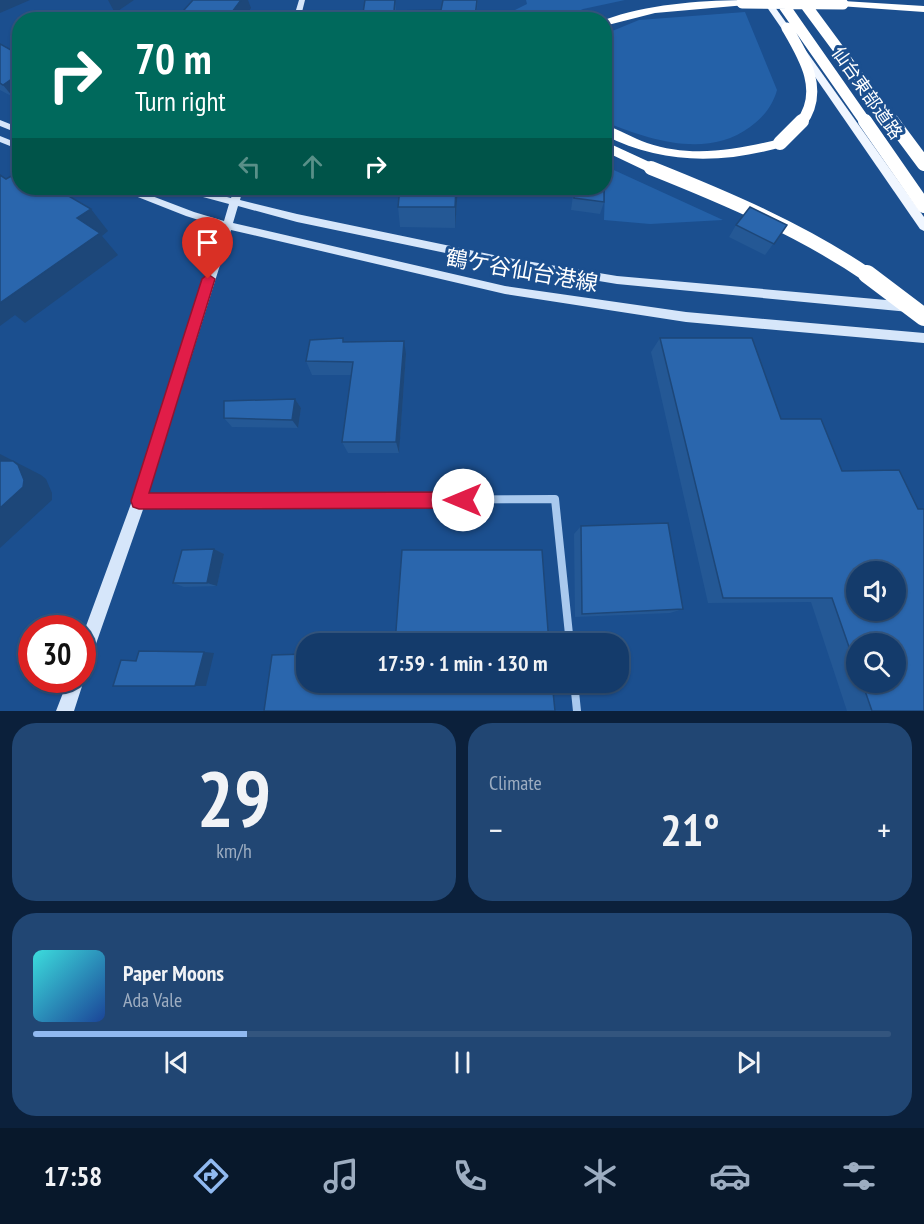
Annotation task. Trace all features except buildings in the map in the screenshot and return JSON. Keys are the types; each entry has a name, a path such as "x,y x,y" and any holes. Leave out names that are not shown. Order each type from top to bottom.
{"highway":[{"path":"611,12 628,7 678,0"},
{"path":"612,132 650,148 703,157 732,156 780,143 802,123 811,108 812,88 807,65 768,0"},
{"name":"仙台東部道路","path":"780,0 924,206"},
{"name":"仙台東部道路","path":"803,0 924,164"},
{"path":"890,0 924,3"},
{"path":"612,20 669,8 742,3 843,4 924,9"},
{"path":"612,149 795,230 870,275 924,317"}],"main road":[{"path":"768,0 924,226"},
{"path":"803,0 924,154"}],"street":[{"name":"鶴ケ谷仙台港線","path":"141,195 226,225 505,290 686,316 924,338"},
{"name":"鶴ケ谷仙台港線","path":"205,195 297,218 508,262 617,280 924,308"},
{"path":"96,622 139,501 237,195"},
{"path":"139,501 555,499 569,633"},
{"path":"65,711 71,693"},
{"path":"575,693 577,711"}],"shaded area":[{"path":"526,0 625,0 577,12 511,12 527,4"},
{"path":"745,12 777,90 770,106 750,127 733,137 716,142 697,144 659,140 612,125 612,31 639,20"},
{"path":"612,169 723,220 650,224 604,220 605,195 612,195"}],"route":[{"path":"208,279 139,501 463,500"}]}
